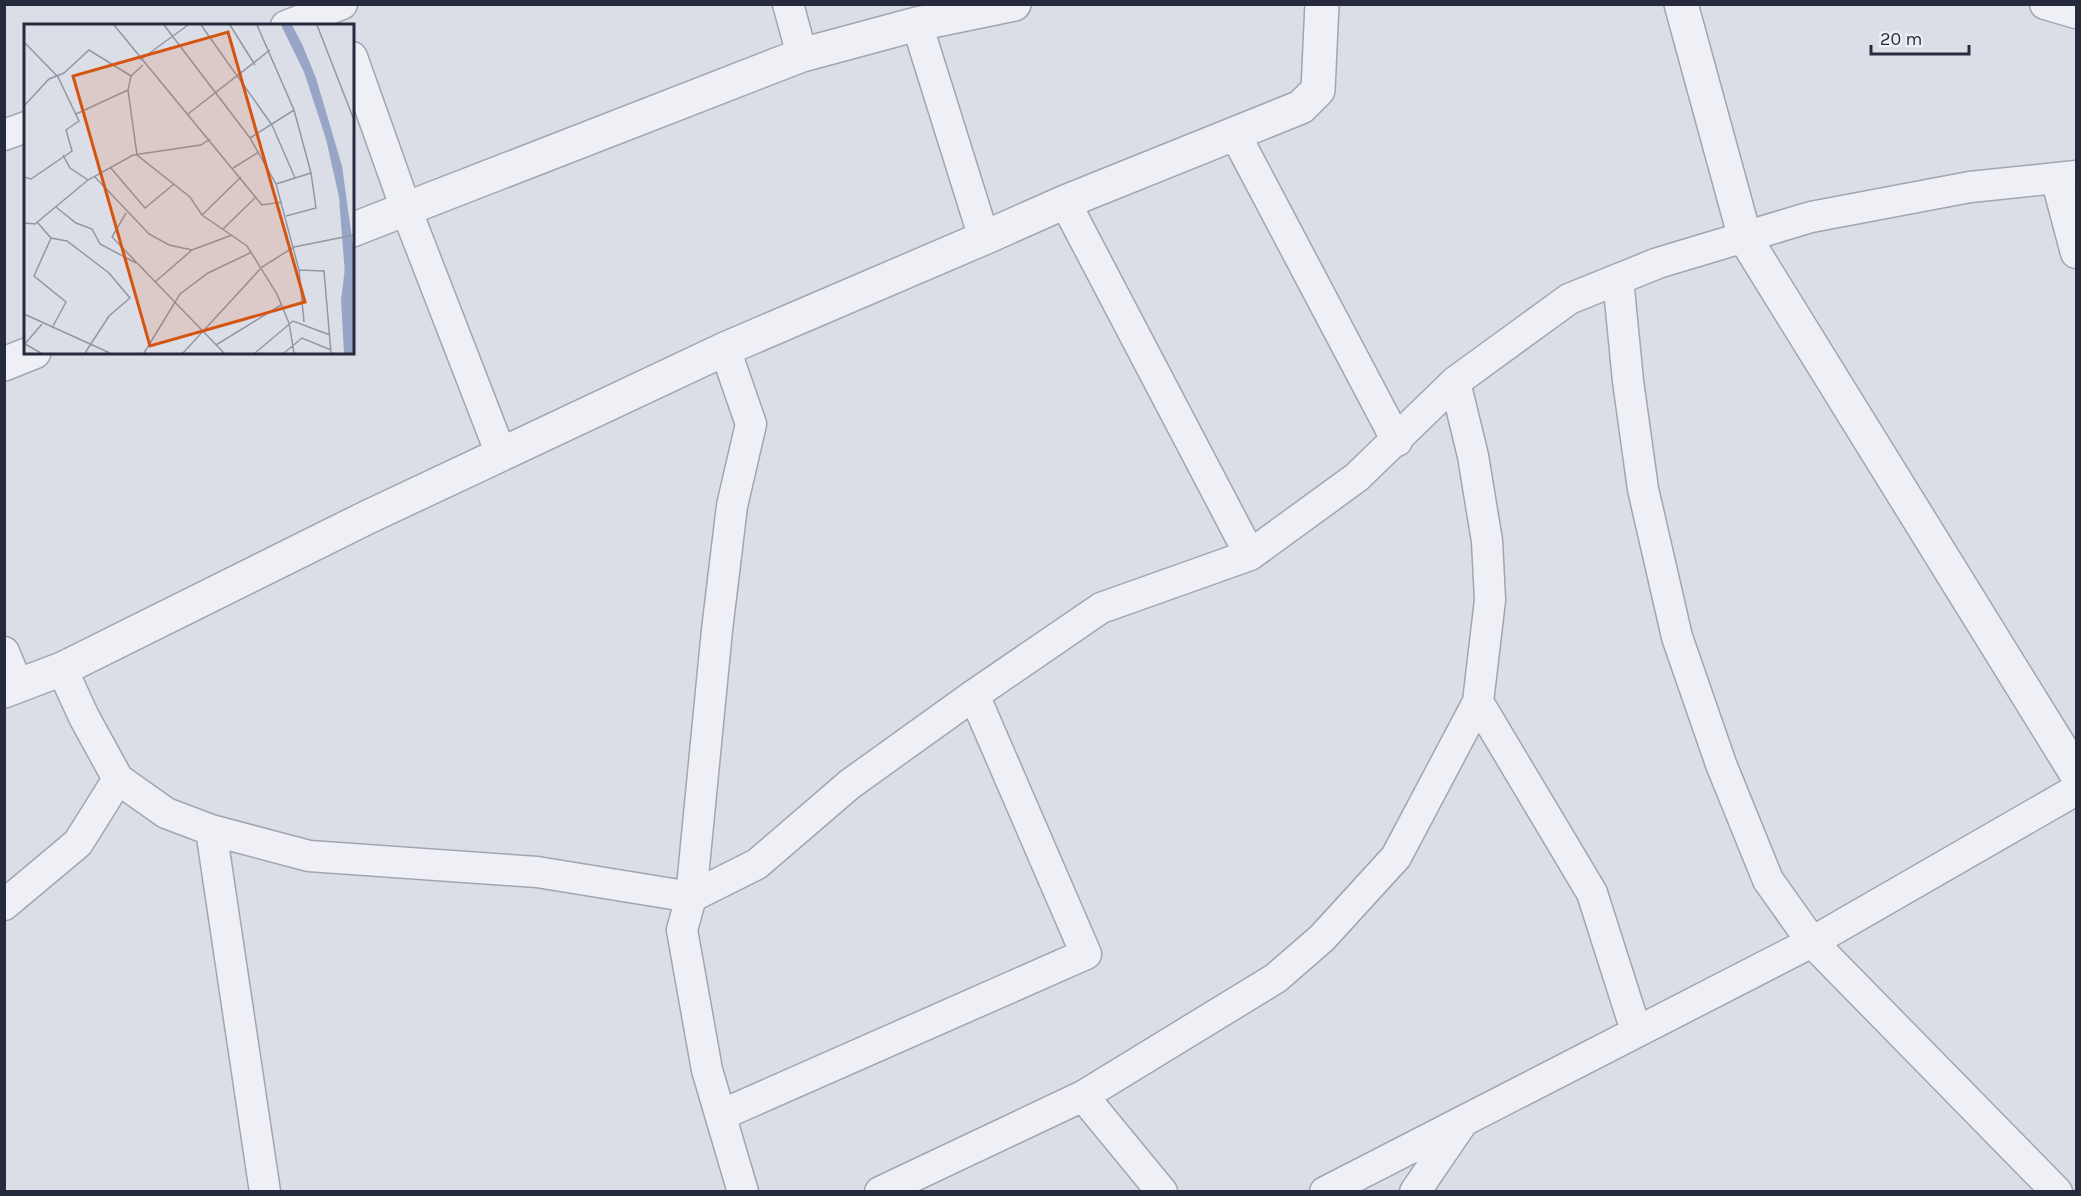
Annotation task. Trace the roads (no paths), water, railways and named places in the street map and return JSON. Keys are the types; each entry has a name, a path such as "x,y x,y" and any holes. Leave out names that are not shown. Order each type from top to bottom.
{"street":[{"path":"788,4 802,55"},
{"path":"354,229 802,55 917,24 1014,4"},
{"path":"4,652 11,689 62,669 501,454 725,349 1065,202 1301,107 1318,90 1322,4"},
{"path":"1681,4 1745,238 2076,773"},
{"path":"2045,4 2076,13"},
{"path":"292,24 338,10"},
{"path":"917,24 984,238"},
{"path":"354,63 406,209 501,454"},
{"path":"4,135 24,128"},
{"path":"1235,134 1397,441"},
{"path":"62,669 84,717 118,779 166,813 211,830 309,856 537,872 691,897 757,864 850,784 1101,608 1250,555 1357,477 1397,441 1455,382 1569,299 1658,263 1811,217 1970,188 2066,177 2076,254"},
{"path":"1065,202 1250,555"},
{"path":"1618,279 1628,381 1643,489 1677,637 1721,764 1768,880 1812,942 2057,1191"},
{"path":"725,349 752,424 732,506 717,630 691,897 682,930 707,1070 743,1191"},
{"path":"4,364 29,354"},
{"path":"879,1191 1083,1096 1276,978 1322,938 1396,857 1478,702 1490,600 1486,542 1473,456 1455,382"},
{"path":"721,1115 1086,954 974,695"},
{"path":"1478,702 1592,893 1636,1031"},
{"path":"4,905 78,843 118,779"},
{"path":"1325,1191 1812,942 2076,790"},
{"path":"211,830 265,1191"},
{"path":"1083,1096 1162,1191"},
{"path":"1415,1191 1464,1120"}]}
